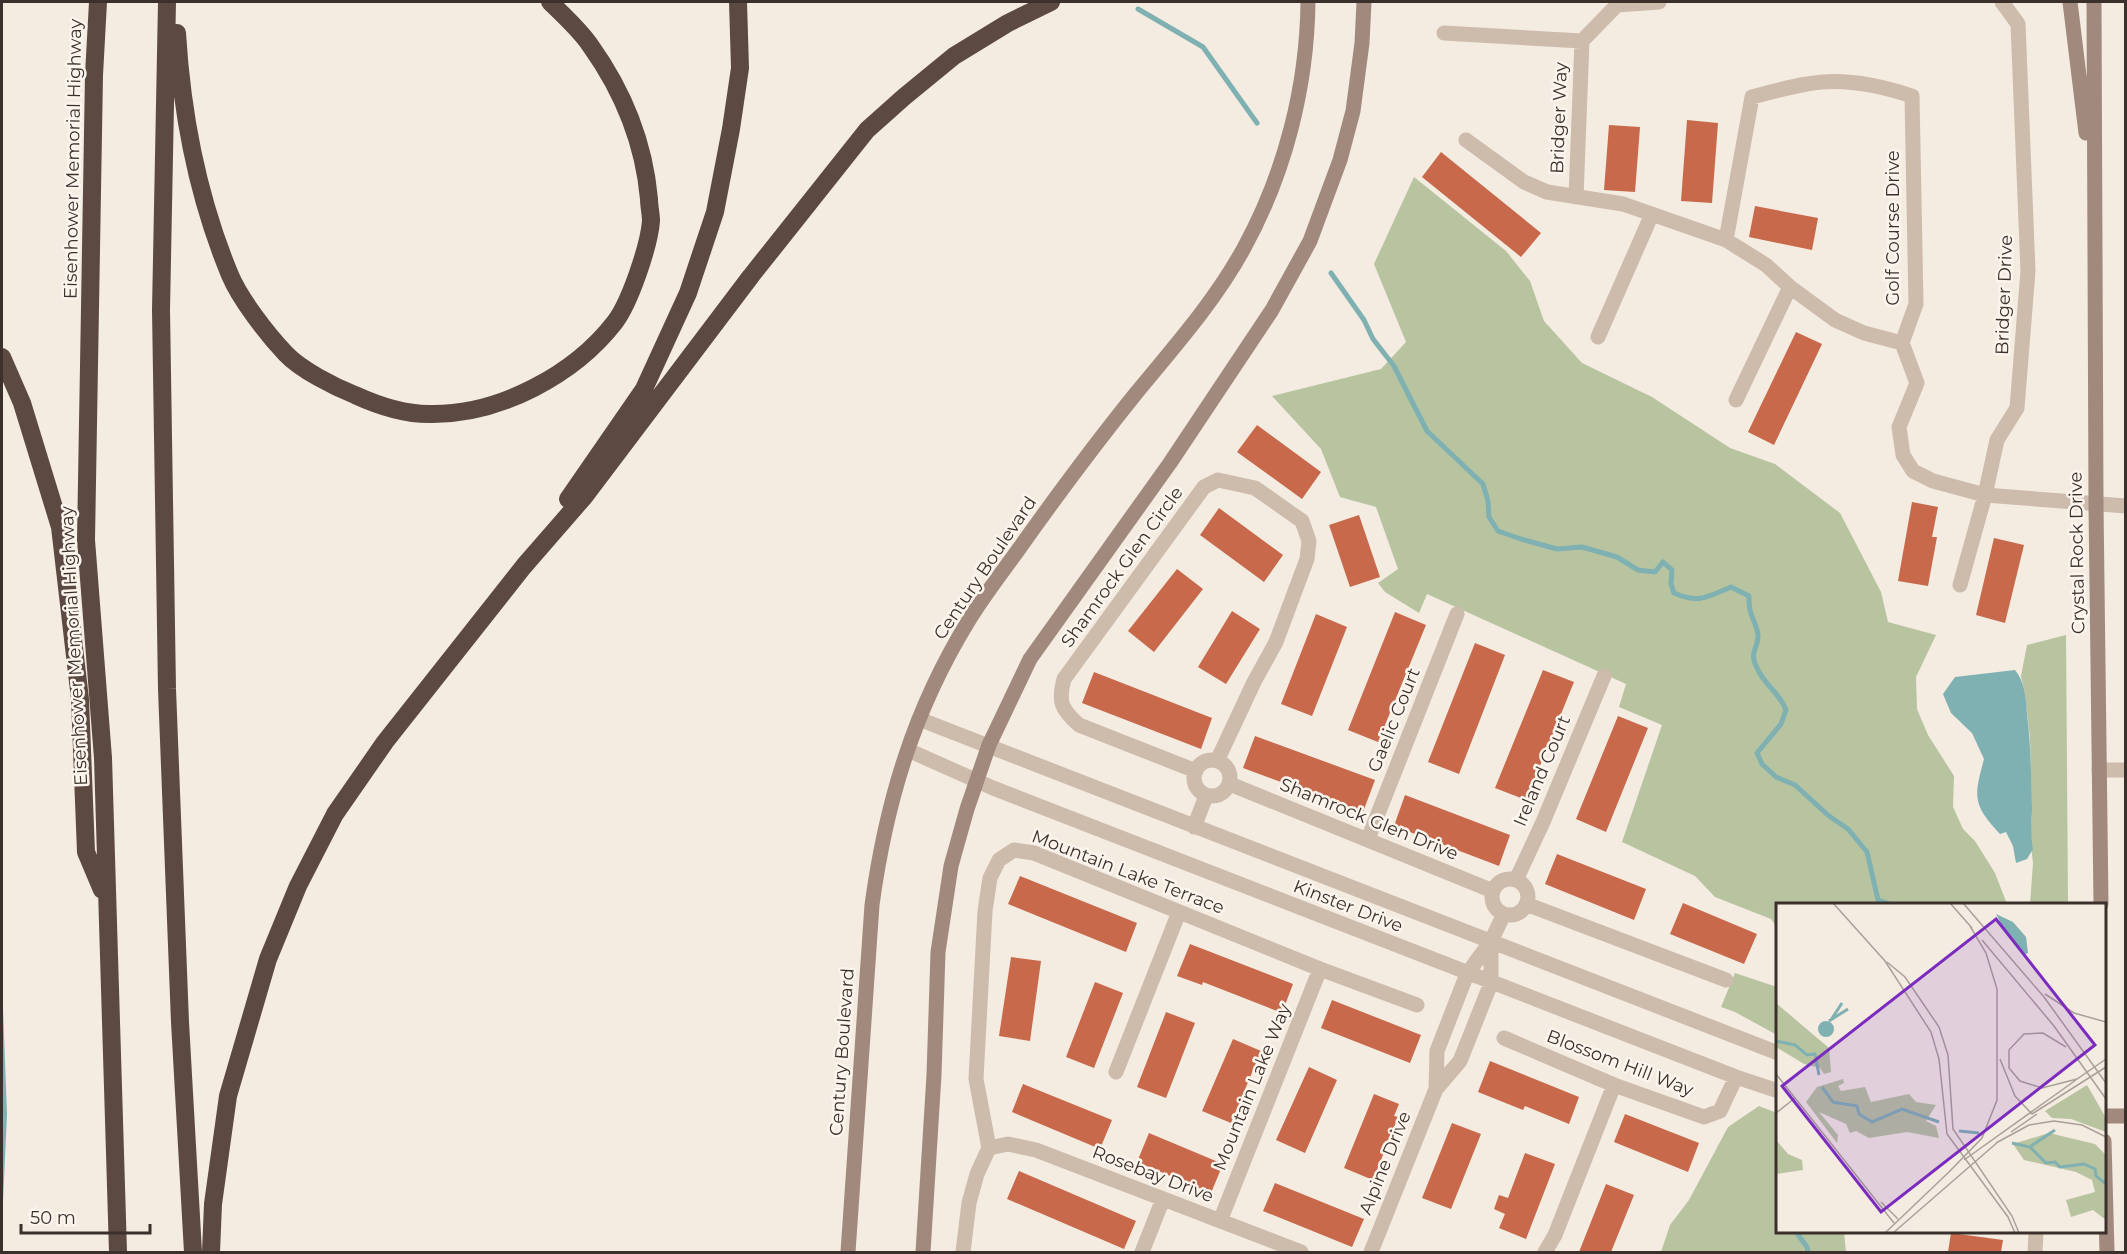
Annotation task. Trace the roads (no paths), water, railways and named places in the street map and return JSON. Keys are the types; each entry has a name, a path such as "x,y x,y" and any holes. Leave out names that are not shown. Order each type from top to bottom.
{"highway":[{"name":"Eisenhower Memorial Highway","path":"98,2 94,75 86,540 103,758 118,1252"},
{"path":"167,2 161,309 167,689 180,1022 193,1252"},
{"path":"175,2 180,87 200,187 231,277 259,321 288,356 333,386 381,406 430,415 469,412 507,399 552,379 584,353 616,321 640,271 651,221 647,171 637,136 619,92 589,43 549,2"},
{"path":"524,566 644,389 688,292 715,212 731,129 740,68 738,2"},
{"path":"210,1252 214,1192 228,1096 268,959 298,886 334,814 378,751 524,566 584,497 751,276 867,130 954,56 1008,22 1051,2"},
{"path":"2,357 22,404 60,528 80,699 86,852 107,904"}],"street":[{"name":"Century Boulevard","path":"848,1252 872,905 878,862 894,788 919,719 934,682 970,618 1094,447 1213,298 1244,248 1270,190 1290,132 1303,72 1308,2"},
{"path":"923,1252 934,1075 938,952 951,866 976,781 989,745 1030,659 1170,463 1272,309 1310,241 1340,160 1353,111 1362,43 1364,2"},
{"path":"1444,33 1582,41 1617,5 1659,2"},
{"name":"Bridger Drive","path":"1960,585 1985,495 1997,440 2017,408 2028,272 2018,24 2002,2"},
{"name":"Crystal Rock Drive","path":"2070,2 2094,202"},
{"name":"Crystal Rock Drive","path":"2094,2 2096,505 2101,903"},
{"name":"Bridger Way","path":"1575,196 1582,41"},
{"name":"Golf Course Drive","path":"1726,240 1752,97 1809,83 1844,82 1880,86 1912,96 1916,304 1902,343"},
{"path":"1466,140 1524,182 1547,192 1623,204 1726,240 1766,265 1835,320 1864,333 1902,343 1917,383 1899,427 1903,455 1913,471 1933,481 1985,495 2126,506"},
{"path":"1598,337 1652,214"},
{"path":"1736,400 1790,286"},
{"name":"Shamrock Glen Circle","path":"1196,771 1079,725 1064,712 1060,695 1064,679 1204,487 1218,480 1255,488 1270,497 1302,521 1309,541 1307,559 1276,642 1254,682 1217,761"},
{"name":"Gaelic Court","path":"1368,839 1456,614"},
{"name":"Ireland Court","path":"1516,880 1543,822 1604,676"},
{"name":"Kinster Drive","path":"919,719 1776,1052"},
{"name":"Kinster Drive","path":"908,750 976,781 1467,974 1776,1090"},
{"path":"1206,761 1217,761 1227,768 1231,776 1230,784 1222,794 1214,797 1199,790 1194,777 1196,771 1206,761"},
{"path":"2099,771 2126,770"},
{"name":"Shamrock Glen Drive","path":"1230,784 1493,891"},
{"path":"1194,827 1206,795"},
{"name":"Mountain Lake Terrace","path":"989,1148 976,1079 985,911 990,878 999,860 1014,850 1034,853 1320,969 1417,1005"},
{"path":"1504,880 1516,880 1525,887 1528,894 1527,904 1519,913 1504,914 1493,904 1493,891 1497,884 1504,880"},
{"path":"1527,904 1726,981"},
{"path":"1116,1072 1179,912"},
{"path":"1491,941 1504,914"},
{"name":"Alpine Drive","path":"1436,1089 1437,1051 1467,974 1491,941"},
{"name":"Alpine Drive","path":"1371,1252 1436,1089 1460,1061 1491,983 1491,941"},
{"name":"Mountain Lake Way","path":"1220,1221 1320,969"},
{"name":"Blossom Hill Way","path":"1504,1038 1614,1084 1704,1117 1720,1111 1736,1077"},
{"path":"1545,1252 1555,1235 1614,1084"},
{"path":"2106,1116 2126,1116"},
{"name":"Rosebay Drive","path":"989,1148 1008,1144 1036,1150 1301,1252"},
{"path":"963,1252 969,1203 977,1174 989,1148"},
{"path":"1142,1252 1163,1199"},
{"path":"2106,1215 2107,1252"},
{"path":"2036,1233 2036,1252"}],"water":[{"path":"2015,670 2023,685 2026,702 2031,760 2033,849 2027,859 2016,863 2013,846 2006,832 2000,834 1980,807 1977,792 1984,759 1972,733 1951,713 1943,694 1955,677"},
{"path":"2,982 7,1114 2,1223"}],"waterway":[{"path":"1138,9 1203,47 1257,123"},
{"path":"1331,273 1364,320 1373,339 1394,366 1427,431 1483,484 1488,501 1489,517 1498,531 1557,549 1582,547 1617,557 1638,570 1655,572 1663,562 1672,570 1671,584 1674,593 1690,598 1703,598 1731,587 1749,596 1750,610 1758,633 1755,663 1760,674 1786,710 1781,724 1757,753 1762,764 1776,777 1795,785 1829,816 1848,829 1867,852 1878,900 1887,903"},
{"path":"1797,1233 1808,1252"}]}
